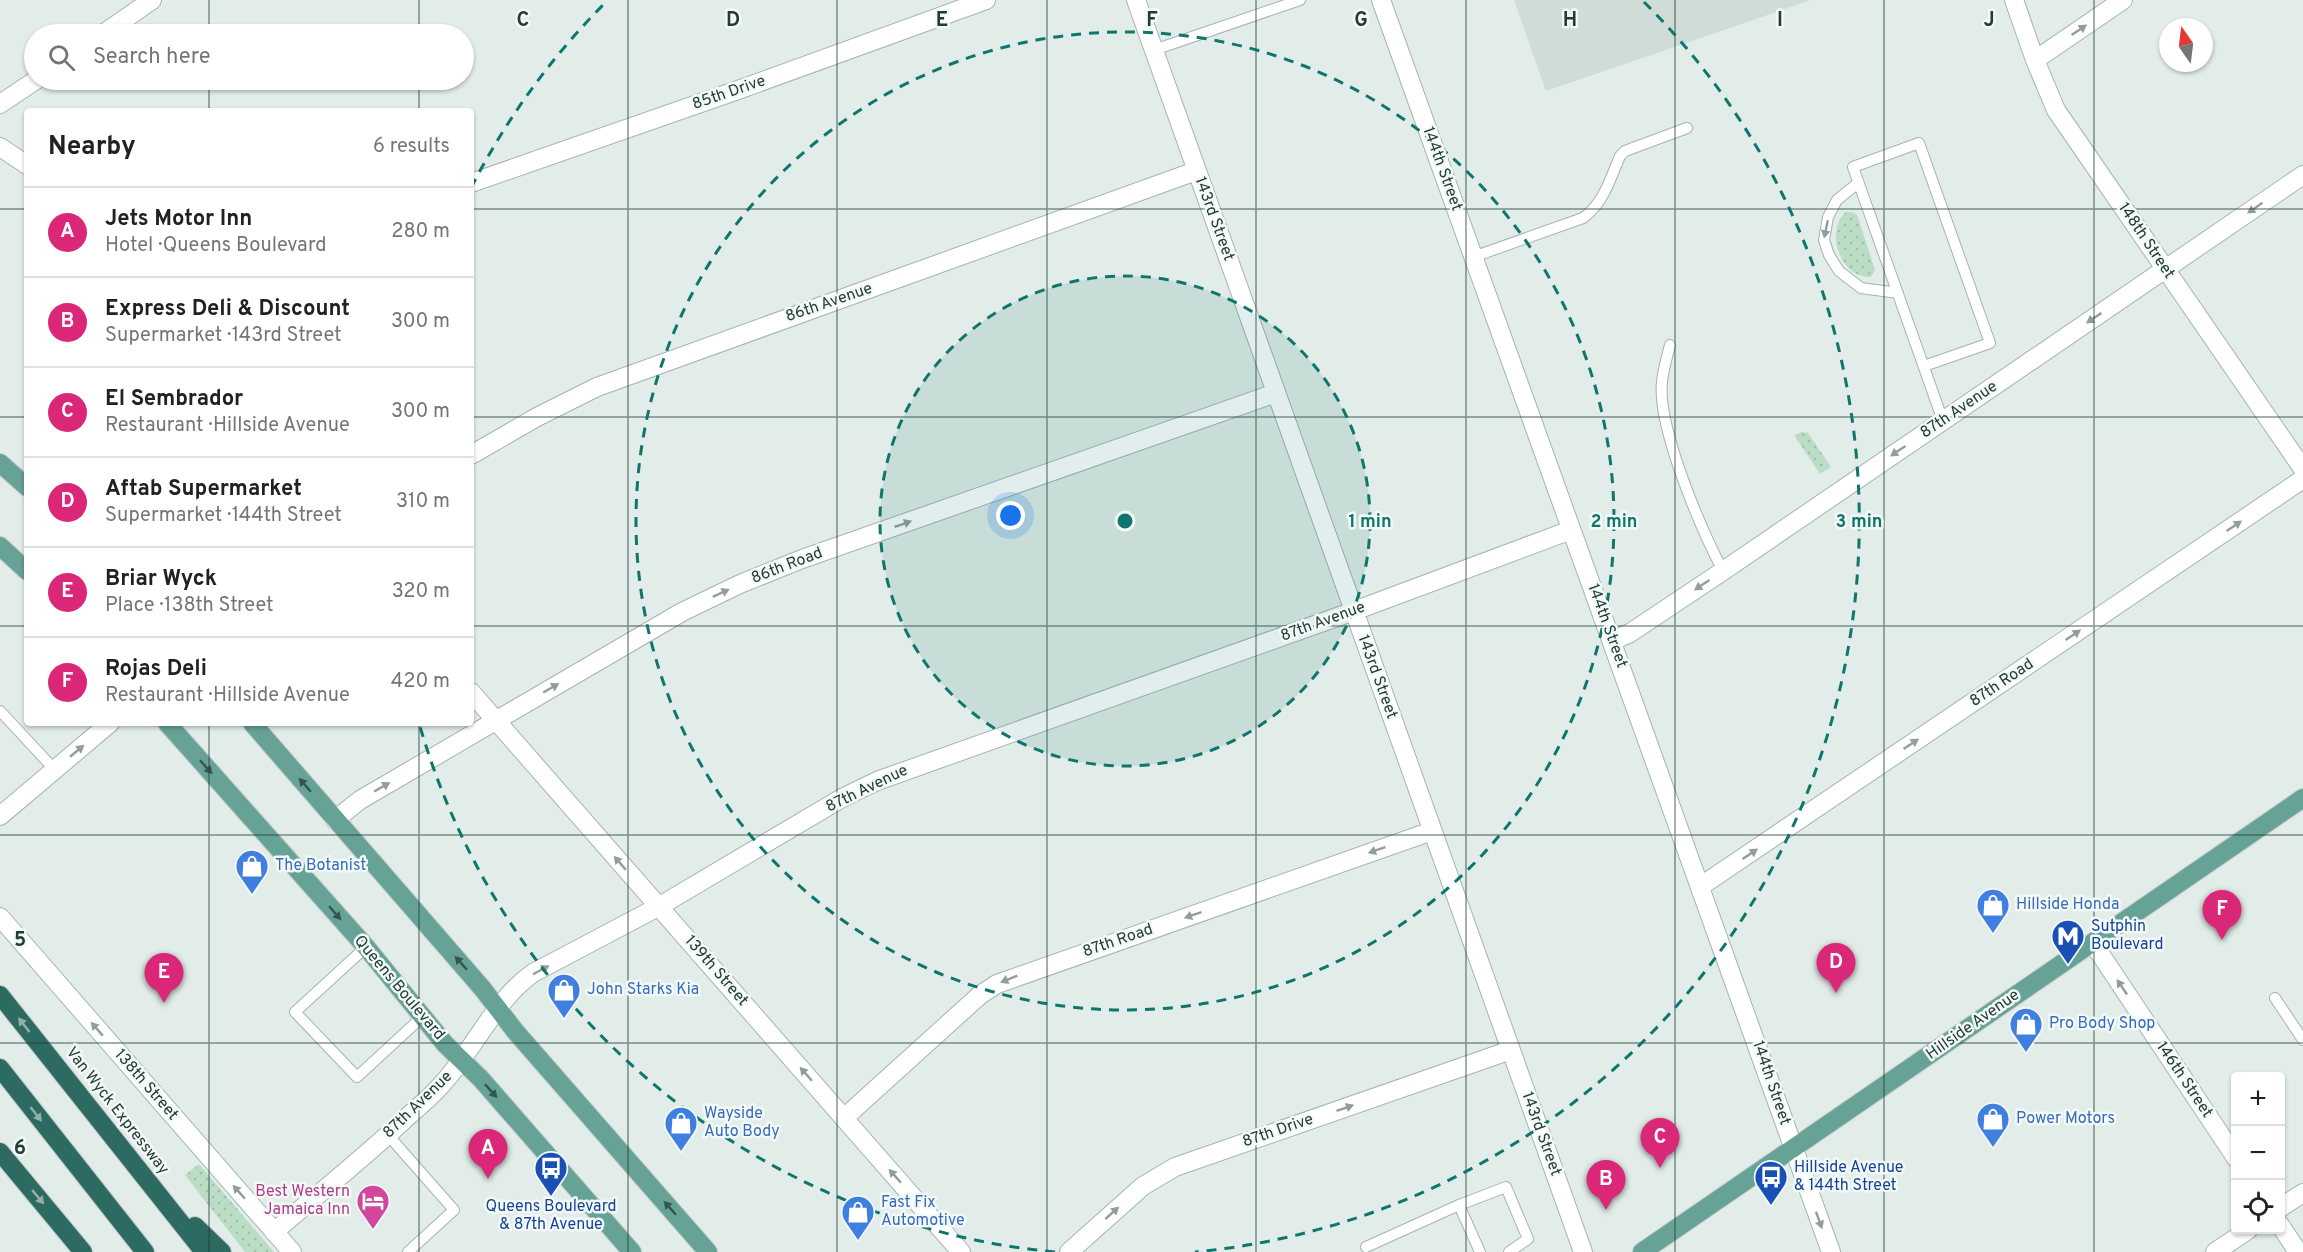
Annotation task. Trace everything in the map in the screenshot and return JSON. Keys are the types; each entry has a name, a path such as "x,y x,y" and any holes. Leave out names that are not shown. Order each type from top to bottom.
{"highway":[{"name":"Van Wyck Expressway","path":"0,995 204,1252"},
{"path":"0,1068 145,1252"},
{"path":"0,1152 84,1252"},
{"path":"138,1170 222,1252"}],"main road":[{"path":"0,463 24,484"},
{"path":"0,546 24,568"},
{"name":"Queens Boulevard","path":"171,726 366,947 462,1061 632,1252"},
{"path":"255,726 482,988 515,1031 708,1252"},
{"name":"Hillside Avenue","path":"1642,1252 2093,943 2301,804"}],"street":[{"name":"85th Drive","path":"474,182 986,0"},
{"name":"143rd Street","path":"1136,0 1583,1252"},
{"name":"144th Street","path":"1381,0 1831,1252"},
{"name":"148th Street","path":"2014,0 2056,110 2303,469"},
{"path":"2035,60 2123,0"},
{"path":"115,24 141,3"},
{"path":"0,104 24,88"},
{"path":"0,147 24,163"},
{"name":"86th Avenue","path":"474,453 537,417 607,383 1196,171"},
{"name":"87th Avenue","path":"1612,641 1630,633 1723,571 2303,175"},
{"name":"86th Road","path":"335,820 360,800 496,720 682,612 740,584 802,559 1276,393"},
{"name":"87th Road","path":"1701,886 2303,479"},
{"name":"87th Avenue","path":"274,1232 388,1135 442,1085 519,983 658,907 842,798 877,781 1354,612 1571,530"},
{"name":"139th Street","path":"474,695 961,1252"},
{"path":"0,816 106,726"},
{"name":"87th Road","path":"844,1118 980,996 997,984 1432,831"},
{"name":"138th Street","path":"0,917 292,1252"},
{"name":"146th Street","path":"2093,943 2231,1152"},
{"name":"87th Drive","path":"1069,1252 1143,1186 1175,1167 1511,1050"},
{"path":"2285,1205 2303,1193"},
{"path":"2285,1233 2298,1252"},
{"path":"2215,1252 2242,1234"}],"lane":[{"path":"1154,50 1300,0"},
{"path":"1473,257 1582,218 1591,212 1604,195 1620,156 1625,151 1687,128"},
{"path":"1924,366 1990,343 1918,143 1852,167 1943,421"},
{"path":"1858,183 1838,200 1828,218 1824,240 1829,255 1839,271 1861,288 1898,293"},
{"path":"1670,345 1662,382 1663,413 1683,476 1709,544 1723,571"},
{"path":"0,711 55,770"},
{"path":"366,947 296,1012 357,1077 423,1016"},
{"path":"2275,998 2303,1040"},
{"path":"388,1135 454,1210 408,1252"},
{"path":"1366,1247 1459,1204 1506,1187 1528,1239 1509,1252"},
{"path":"1459,1204 1480,1252"}],"shaded area":[{"path":"1514,0 1811,0 1546,91"}],"green space":[{"path":"1846,212 1857,215 1875,270 1871,277 1860,276 1851,270 1839,252 1836,230"},
{"path":"1802,432 1808,433 1831,467 1820,474 1794,435"},
{"path":"199,1164 274,1252 245,1252 185,1175"}],"place":[{"name":"The Botanist","path":"252,895"},
{"name":"Hillside Honda","path":"1993,934"},
{"name":"Rojas Deli","path":"2222,940"},
{"name":"Sutphin Boulevard","path":"2068,965"},
{"name":"Aftab Supermarket","path":"1836,993"},
{"name":"Briar Wyck","path":"164,1003"},
{"name":"John Starks Kia","path":"564,1019"},
{"name":"Pro Body Shop","path":"2026,1053"},
{"name":"Power Motors","path":"1993,1148"},
{"name":"Wayside Auto Body","path":"681,1152"},
{"name":"El Sembrador","path":"1660,1168"},
{"name":"Jets Motor Inn","path":"488,1179"},
{"name":"Queens Boulevard & 87th Avenue","path":"551,1197"},
{"name":"Hillside Avenue & 144th Street","path":"1771,1206"},
{"name":"Express Deli & Discount","path":"1606,1210"},
{"name":"Best Western Jamaica Inn","path":"373,1230"},
{"name":"Fast Fix Automotive","path":"858,1241"}]}
